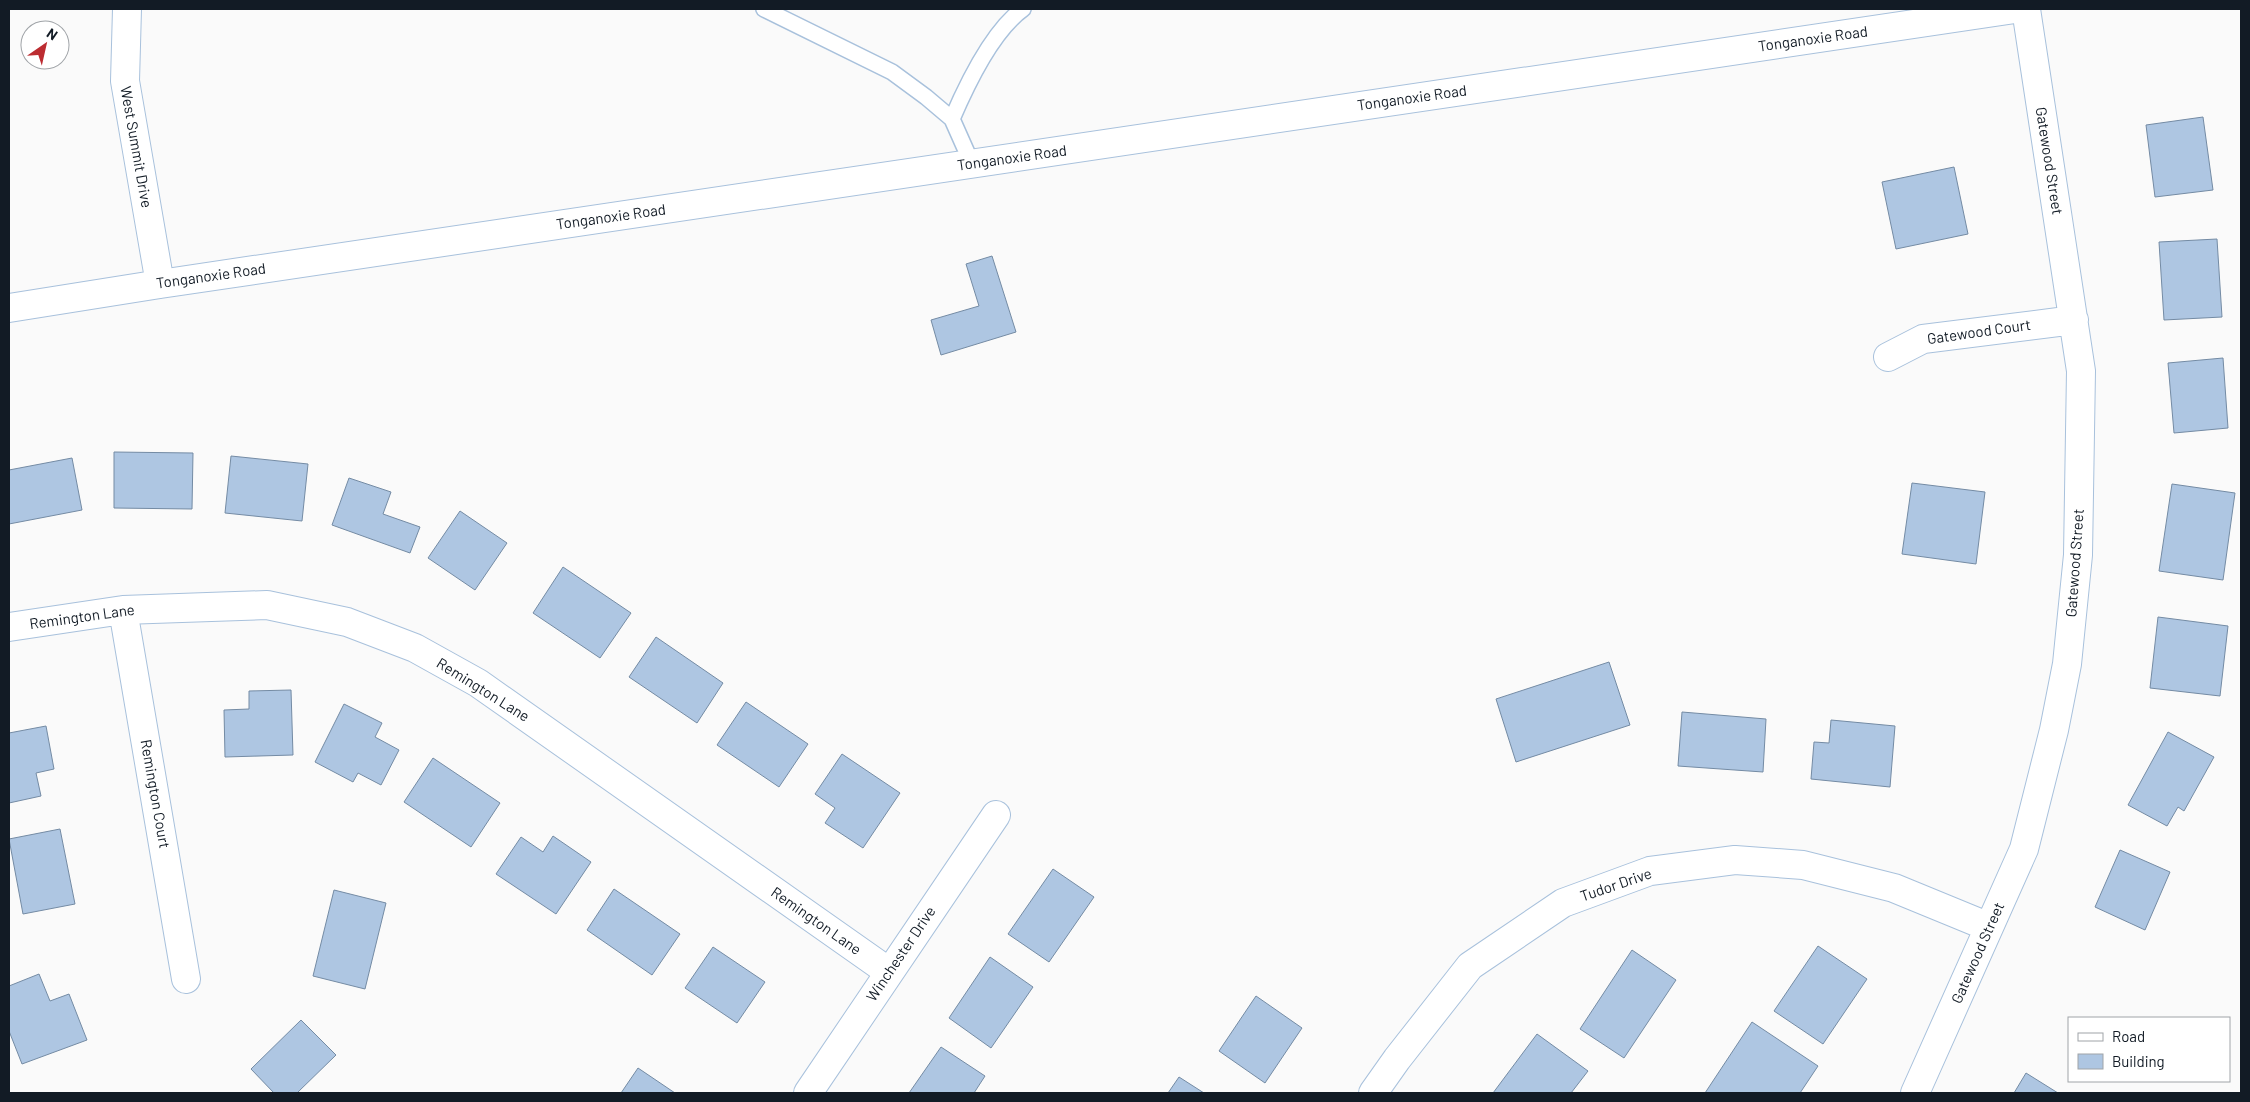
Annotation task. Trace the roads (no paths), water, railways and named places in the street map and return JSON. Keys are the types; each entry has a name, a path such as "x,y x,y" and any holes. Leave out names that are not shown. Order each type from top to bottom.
{"street":[{"name":"West Summit Drive","path":"127,9 125,81 160,284"},
{"name":"Tonganoxie Road","path":"9,308 2015,9"},
{"name":"Gatewood Street","path":"1915,1093 2024,849 2054,730 2067,664 2078,555 2082,371 2026,9"},
{"name":"Gatewood Court","path":"1888,357 1922,339 2074,320"},
{"name":"Remington Lane","path":"9,627 123,610 267,605 347,622 415,648 478,683 889,972"},
{"name":"Remington Court","path":"123,610 186,979"},
{"name":"Winchester Drive","path":"808,1093 996,815"},
{"name":"Tudor Drive","path":"1374,1093 1397,1059 1470,966 1563,903 1650,871 1734,860 1803,865 1894,888 1989,927"}],"lane":[{"path":"764,9 892,72 952,119 972,164"},
{"path":"952,119 968,83 988,50 1015,15 1023,9"}]}
